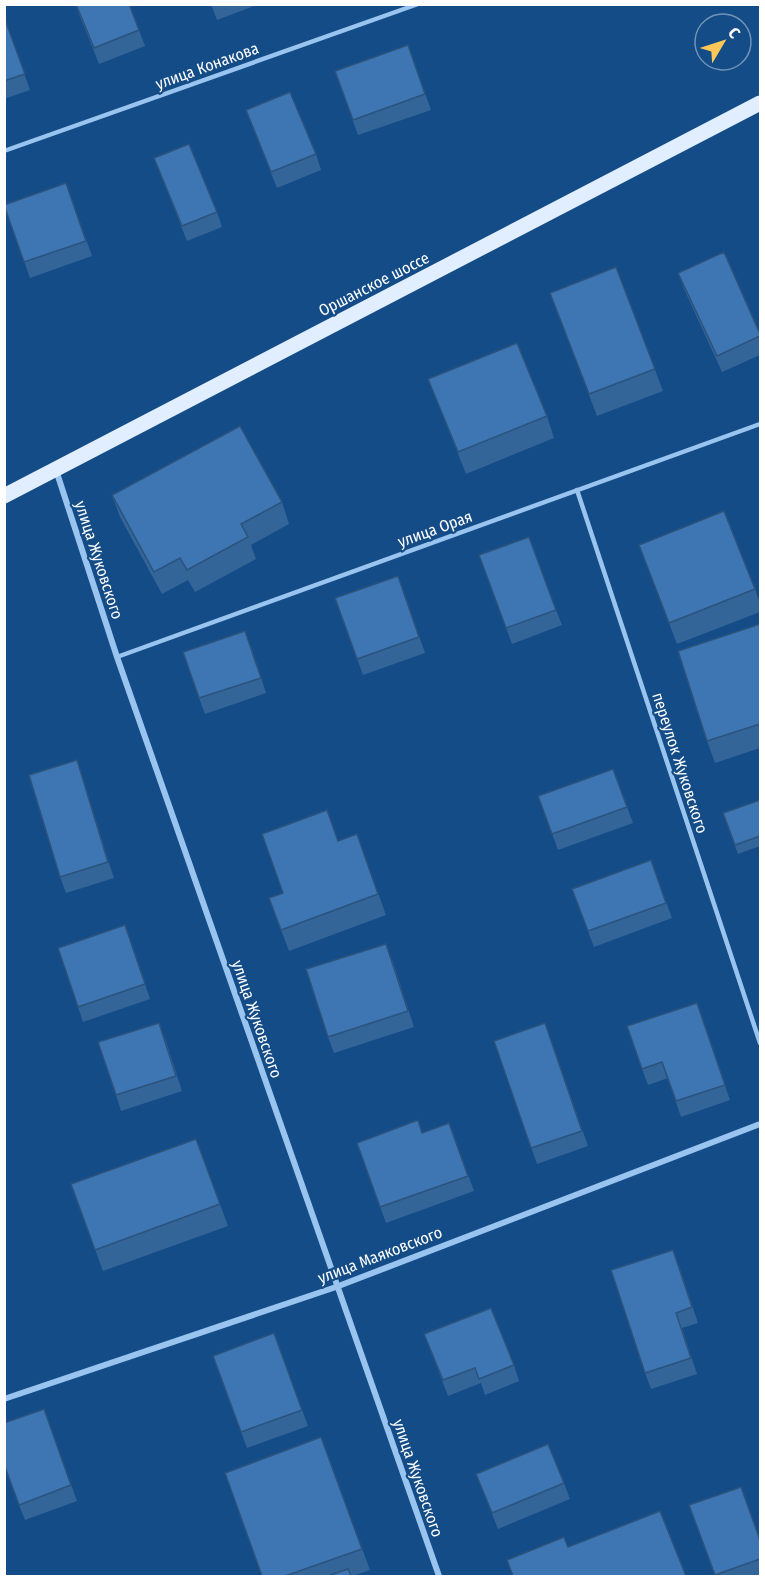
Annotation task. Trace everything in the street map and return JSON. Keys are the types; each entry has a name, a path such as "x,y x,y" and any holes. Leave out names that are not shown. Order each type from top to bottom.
{"main road":[{"name":"Оршанское шоссе","path":"4,496 760,103"}],"street":[{"name":"улица Жуковского","path":"55,470 117,657 438,1576"},
{"name":"улица Маяковского","path":"4,1399 336,1287 760,1124"}],"lane":[{"name":"улица Конакова","path":"4,151 418,4"},
{"name":"улица Орая","path":"117,657 760,424"},
{"name":"переулок Жуковского","path":"577,490 760,1043"}],"building":[{"path":"76,4 129,4 139,30 94,48"},
{"path":"4,17 25,74 4,81"},
{"path":"408,45 425,94 353,120 335,71"},
{"path":"290,92 316,154 271,172 246,110"},
{"path":"189,144 217,212 182,226 154,158"},
{"path":"66,183 86,241 24,262 4,205"},
{"path":"724,252 760,336 717,356 678,273"},
{"path":"616,267 655,369 589,394 550,293"},
{"path":"517,343 547,416 458,452 428,379"},
{"path":"240,426 282,502 241,524 248,537 187,570 180,558 154,572 112,495"},
{"path":"724,511 755,589 669,623 639,545"},
{"path":"529,537 556,610 506,628 479,555"},
{"path":"398,576 419,637 357,659 335,598"},
{"path":"760,624 760,724 707,741 678,651"},
{"path":"245,631 261,678 199,698 183,652"},
{"path":"77,760 108,862 60,877 29,775"},
{"path":"613,769 627,807 552,834 538,796"},
{"path":"760,800 760,836 735,845 723,813"},
{"path":"327,810 338,841 357,834 378,894 281,930 269,898 283,893 262,834"},
{"path":"651,860 666,903 588,931 572,889"},
{"path":"125,925 145,984 78,1007 58,948"},
{"path":"386,944 408,1011 328,1037 306,969"},
{"path":"697,1003 725,1085 676,1101 662,1062 642,1069 627,1026"},
{"path":"159,1023 176,1076 116,1095 98,1042"},
{"path":"545,1023 582,1131 531,1148 494,1041"},
{"path":"418,1120 422,1133 449,1123 468,1176 380,1207 357,1143"},
{"path":"196,1139 220,1204 95,1250 71,1184"},
{"path":"673,1250 692,1307 676,1313 691,1358 645,1373 611,1270"},
{"path":"491,1308 514,1365 479,1379 475,1368 443,1380 424,1334"},
{"path":"274,1333 302,1410 241,1432 213,1356"},
{"path":"44,1409 71,1485 19,1505 4,1464 4,1423"},
{"path":"321,1437 362,1549 285,1576 262,1576 225,1473"},
{"path":"548,1444 564,1483 492,1513 476,1474"},
{"path":"741,1487 760,1540 760,1559 715,1575 689,1505"},
{"path":"660,1511 686,1576 513,1576 507,1560 564,1537 568,1547"},
{"path":"348,1569 351,1576 328,1576"}]}
